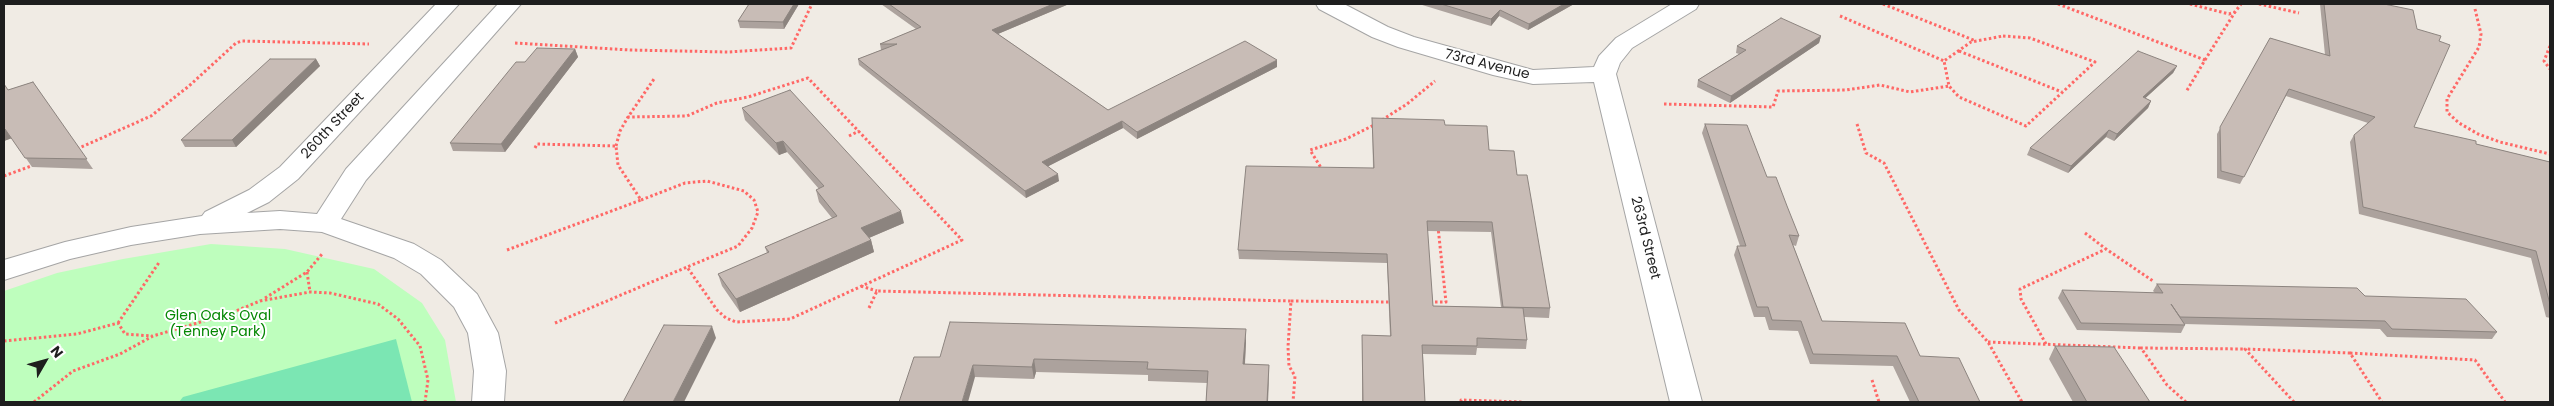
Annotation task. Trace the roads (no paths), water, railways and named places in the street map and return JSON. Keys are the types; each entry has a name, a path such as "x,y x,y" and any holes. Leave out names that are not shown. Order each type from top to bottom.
{"street":[{"name":"260th Street","path":"191,227 259,196 289,173 448,4"},
{"path":"334,227 355,176 510,4"},
{"name":"73rd Avenue","path":"1327,4 1380,32 1406,42 1502,70 1533,77 1604,74"},
{"path":"1604,74 1608,61 1624,43 1688,4"},
{"name":"263rd Street","path":"1604,74 1686,402"},
{"name":"260th Street","path":"4,270 65,251 112,240 191,227 280,220 334,227 404,251 431,267 466,301 483,333 490,371 488,402"}],"park label":[{"name":"Glen Oaks Oval (Tenney Park)","path":"218,324"}]}
